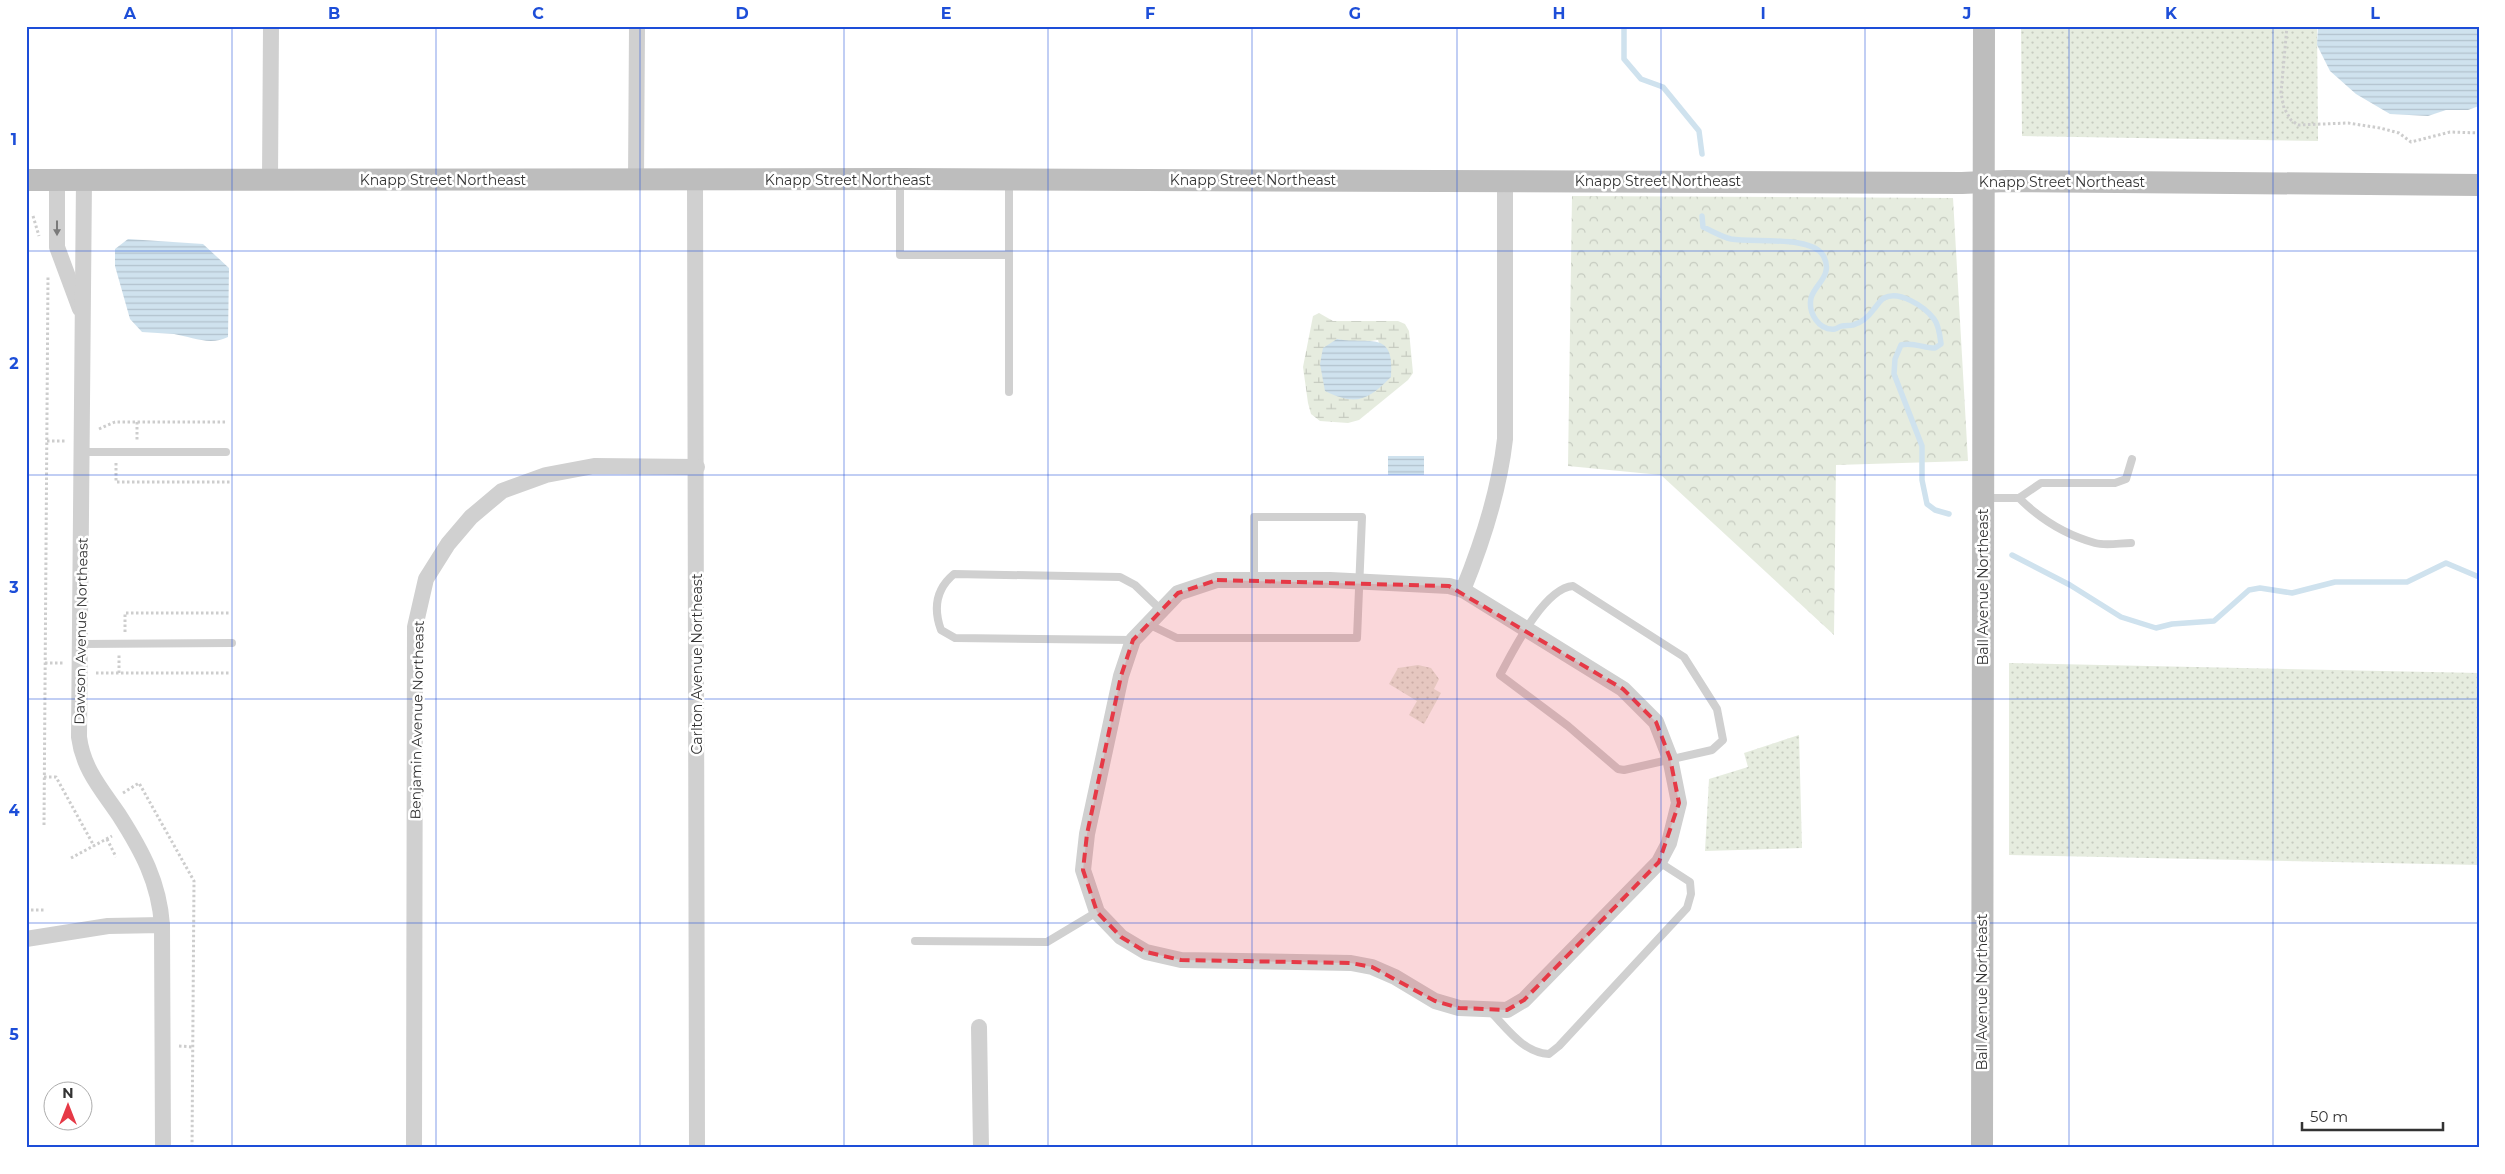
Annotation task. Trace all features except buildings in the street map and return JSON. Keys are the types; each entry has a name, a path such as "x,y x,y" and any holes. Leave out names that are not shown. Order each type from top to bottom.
{"main road":[{"name":"Ball Avenue Northeast","path":"1982,1148 1984,26"},
{"name":"Knapp Street Northeast","path":"26,180 1009,179 2479,184"}],"street":[{"path":"270,179 271,26"},
{"path":"636,180 637,26"},
{"name":"Dawson Avenue Northeast","path":"57,179 57,246 64,272 83,315"},
{"name":"Dawson Avenue Northeast","path":"84,179 81,752 93,779 120,816 151,871 158,890 162,925 162,1148"},
{"name":"Carlton Avenue Northeast","path":"695,180 696,1148"},
{"path":"1463,590 1484,538 1501,471 1505,439 1505,180"},
{"name":"Benjamin Avenue Northeast","path":"414,1148 415,627 426,579 448,544 471,517 502,492 546,474 594,466 696,467"},
{"path":"1217,580 1361,582 1449,586 1463,590 1623,689 1656,722 1670,758 1680,803 1669,843 1659,862 1524,1000 1507,1010 1459,1008 1435,1001 1395,977 1372,967 1350,964 1181,960 1146,952 1121,937 1097,912 1084,870 1087,834 1120,676 1132,640 1178,593 1217,580"},
{"path":"26,939 108,926 162,925"},
{"path":"979,1027 981,1148"}],"lane":[{"path":"900,179 900,255 1008,255"},
{"path":"1009,179 1009,392"},
{"path":"83,452 226,452"},
{"path":"1984,498 2019,498 2041,483 2115,483 2126,479 2132,460"},
{"path":"2019,498 2035,514 2097,544 2131,543"},
{"path":"1148,624 1177,638 1357,638 1361,582 1362,517 1254,517 1254,580"},
{"path":"1132,640 955,638 942,630 936,606 939,592 945,582 954,574 1120,577 1135,585 1161,610"},
{"path":"1573,586 1684,657 1717,709 1723,740 1712,750 1670,758 1624,770 1618,769 1568,726 1500,675 1526,629 1555,592 1565,587 1573,586"},
{"path":"81,644 232,643"},
{"path":"1489,1010 1525,1046 1540,1054 1549,1054 1559,1046 1687,908 1690,882 1659,862"},
{"path":"916,941 1047,942 1097,912"}],"path":[{"path":"2287,26 2281,93 2284,108 2291,120 2298,126 2348,123 2399,133 2410,142 2450,132 2479,133"},
{"path":"33,216 41,242"},
{"path":"44,826 48,268"},
{"path":"47,441 71,441 115,422 227,422"},
{"path":"137,422 137,442 116,463 116,482 231,482"},
{"path":"119,673 119,654 125,633 125,614 231,613"},
{"path":"45,663 69,663 91,673 231,673"},
{"path":"44,776 56,777 94,846"},
{"path":"139,784 194,881 192,1148"},
{"path":"107,839 116,857"},
{"path":"26,910 45,910"}],"highlighted area":[{"path":"1217,580 1449,586 1623,689 1656,722 1670,758 1679,803 1659,862 1524,1000 1507,1010 1459,1008 1435,1001 1372,967 1351,963 1181,960 1146,952 1121,937 1097,912 1083,870 1087,834 1121,676 1133,640 1178,593"}],"green space":[{"path":"2021,26 2317,26 2318,141 2022,136"},
{"path":"1572,196 1953,198 1968,461 1836,465 1834,635 1661,475 1568,466"},
{"path":"1319,313 1333,321 1398,321 1405,324 1409,331 1413,373 1408,380 1359,420 1348,423 1320,421 1311,414 1303,367 1313,316","holes":["1337,339 1355,343 1378,340 1391,377"]},
{"path":"2009,663 2479,673 2479,865 2009,855"},
{"path":"1418,665 1431,668 1439,679 1434,689 1441,693 1424,724 1409,715 1417,701 1389,684 1398,668"},
{"path":"1799,735 1802,848 1705,851 1709,779 1748,767 1744,753"}],"water":[{"path":"2318,26 2477,26 2479,106 2468,110 2446,110 2428,116 2390,114 2356,94 2330,71 2317,45"},
{"path":"128,239 203,244 229,268 228,337 221,340 208,341 174,334 142,332 130,319 115,266 115,249"},
{"path":"1337,339 1378,342 1384,345 1389,352 1391,377 1375,391 1361,399 1345,399 1325,391 1320,364 1323,348"},
{"path":"1388,456 1424,456 1424,475 1388,475"}],"waterway":[{"path":"1624,26 1624,59 1641,79 1663,87 1699,131 1702,154"},
{"path":"1702,216 1703,227 1731,239 1782,241 1808,245 1818,250 1824,257 1826,269 1825,275 1811,298 1811,309 1816,320 1824,327 1835,329 1859,323 1883,299 1890,296 1897,296 1911,301 1924,309 1936,321 1941,344 1935,348 1910,344 1901,345 1895,359 1894,374 1922,446 1922,480 1927,504 1935,510 1949,514"},
{"path":"2012,555 2070,585 2121,617 2156,628 2172,624 2214,621 2249,590 2260,588 2292,593 2335,582 2407,582 2446,563 2479,577"}]}
